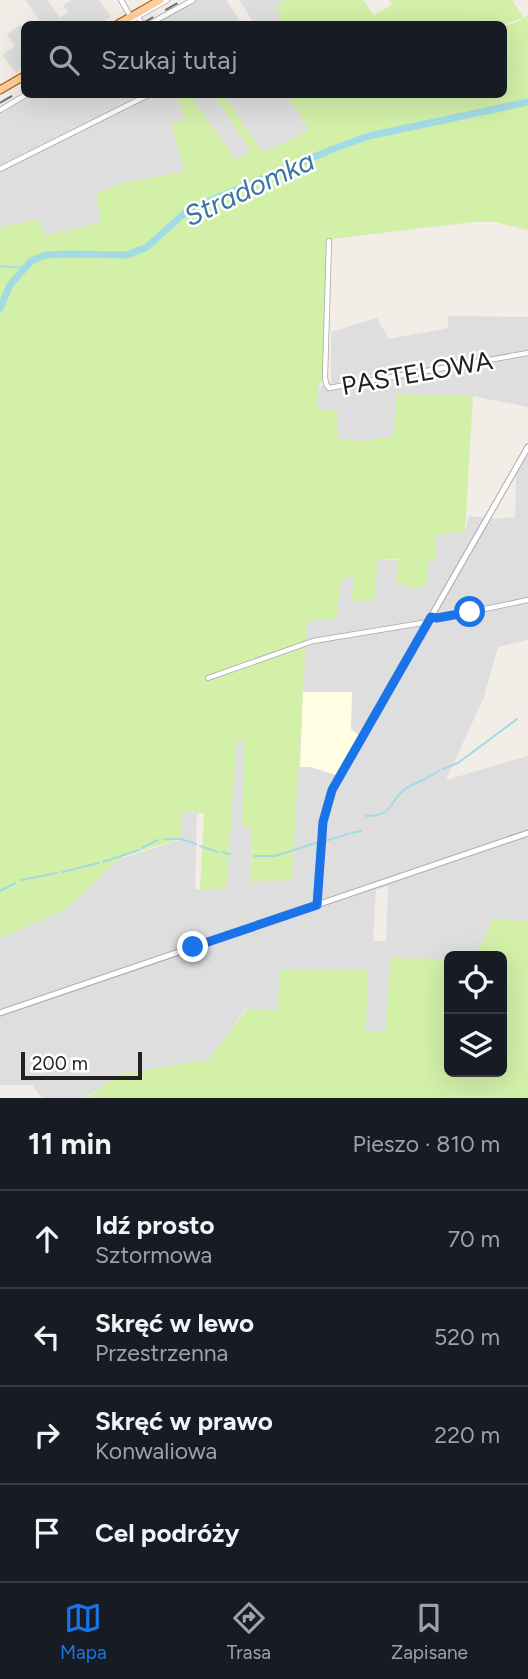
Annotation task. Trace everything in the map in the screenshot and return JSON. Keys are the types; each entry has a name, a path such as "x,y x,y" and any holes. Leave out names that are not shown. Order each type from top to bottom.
{"main road":[{"path":"116,21 153,0"},
{"path":"123,21 160,0"},
{"path":"0,90 21,78"}],"street":[{"path":"121,0 130,13"},
{"path":"131,21 167,0"},
{"path":"154,21 193,0"},
{"path":"138,17 140,21"},
{"path":"0,110 21,98"},
{"path":"0,169 142,98"},
{"name":"PASTELOWA","path":"329,241 326,384 329,388 528,353"},
{"path":"317,905 323,822 328,801 528,447"},
{"path":"208,678 313,641 528,600"},
{"path":"0,1013 528,833"}],"shaded area":[{"path":"25,0 47,0 60,18 68,12 63,6 71,0 99,0 111,17 104,21 40,21"},
{"path":"195,0 226,0 240,21 158,21"},
{"path":"239,0 286,0 276,7 282,17 276,21 253,21"},
{"path":"20,25 21,70 16,73 2,55 15,46 7,34"},
{"path":"22,98 176,98 185,119 172,124 184,172 126,182 96,193 102,222 44,237 39,219 0,227 0,111"},
{"path":"192,98 216,98 250,150 236,161"},
{"path":"226,98 289,98 310,130 263,153"},
{"path":"448,316 528,317 528,407 473,396 398,394 393,436 362,441 336,438 318,410 317,389 331,382 331,332 377,318 389,339 448,328"},
{"path":"528,454 528,640 498,647 484,697 446,780 528,756 528,921 493,919 478,951 444,951 444,959 391,958 385,1033 366,1031 280,969 277,1009 246,1009 208,1060 121,1074 85,1098 42,1098 32,1085 0,1085 0,937 112,861 180,840 182,812 197,813 195,889 226,889 237,739 244,740 242,825 252,827 250,881 292,880 307,621 340,579 354,577 377,559 435,562 436,534 465,532 469,516 494,519 515,517 516,475","holes":["388,886 386,941 373,941 376,890"]},
{"path":"303,692 352,692 351,729 359,735 336,775 310,767 300,767"}],"green space":[{"path":"286,0 363,0 374,15 392,5 389,0 512,0 523,17 507,24 507,21 276,21 282,17 276,7"},
{"path":"528,15 528,230 495,222 473,222 329,241 325,377 317,389 318,409 338,411 337,438 362,441 393,436 397,394 473,396 465,532 436,535 436,562 428,562 426,588 407,588 405,584 396,584 398,559 378,559 374,600 352,601 354,577 341,579 336,619 307,621 292,880 250,881 252,828 242,826 244,740 237,739 226,889 200,889 204,813 182,812 181,839 123,856 63,911 0,938 0,227 39,219 45,236 101,222 96,193 126,182 184,172 172,124 185,118 176,98 192,98 236,160 250,150 216,98 226,98 263,153 309,130 289,98 507,98 507,25"},
{"path":"493,919 528,921 528,1098 86,1098 121,1074 208,1060 247,1009 277,1009 280,969 368,970 366,1031 385,1033 391,958 444,959 444,1077 507,1077 507,951 478,951"}],"waterway":[{"name":"Stradomka","path":"0,308 10,285 31,261 46,255 127,255 147,247 188,210 338,147 369,136 528,102"},
{"path":"0,266 24,268"},
{"path":"443,769 458,763 517,719"},
{"path":"366,816 386,811 404,790 439,771"},
{"path":"351,833 361,831"},
{"path":"325,841 348,834"},
{"path":"164,839 181,839 196,844"},
{"path":"142,848 158,840"},
{"path":"254,856 275,856 316,843"},
{"path":"200,846 218,852"},
{"path":"103,862 139,850"},
{"path":"222,852 230,854"},
{"path":"62,872 99,863"},
{"path":"21,880 57,873"},
{"path":"0,891 15,883"}],"railway":[{"path":"146,21 183,0"},
{"path":"0,103 21,91"}],"route":[{"path":"193,947 317,905 323,822 332,790 431,617 470,612"}]}
